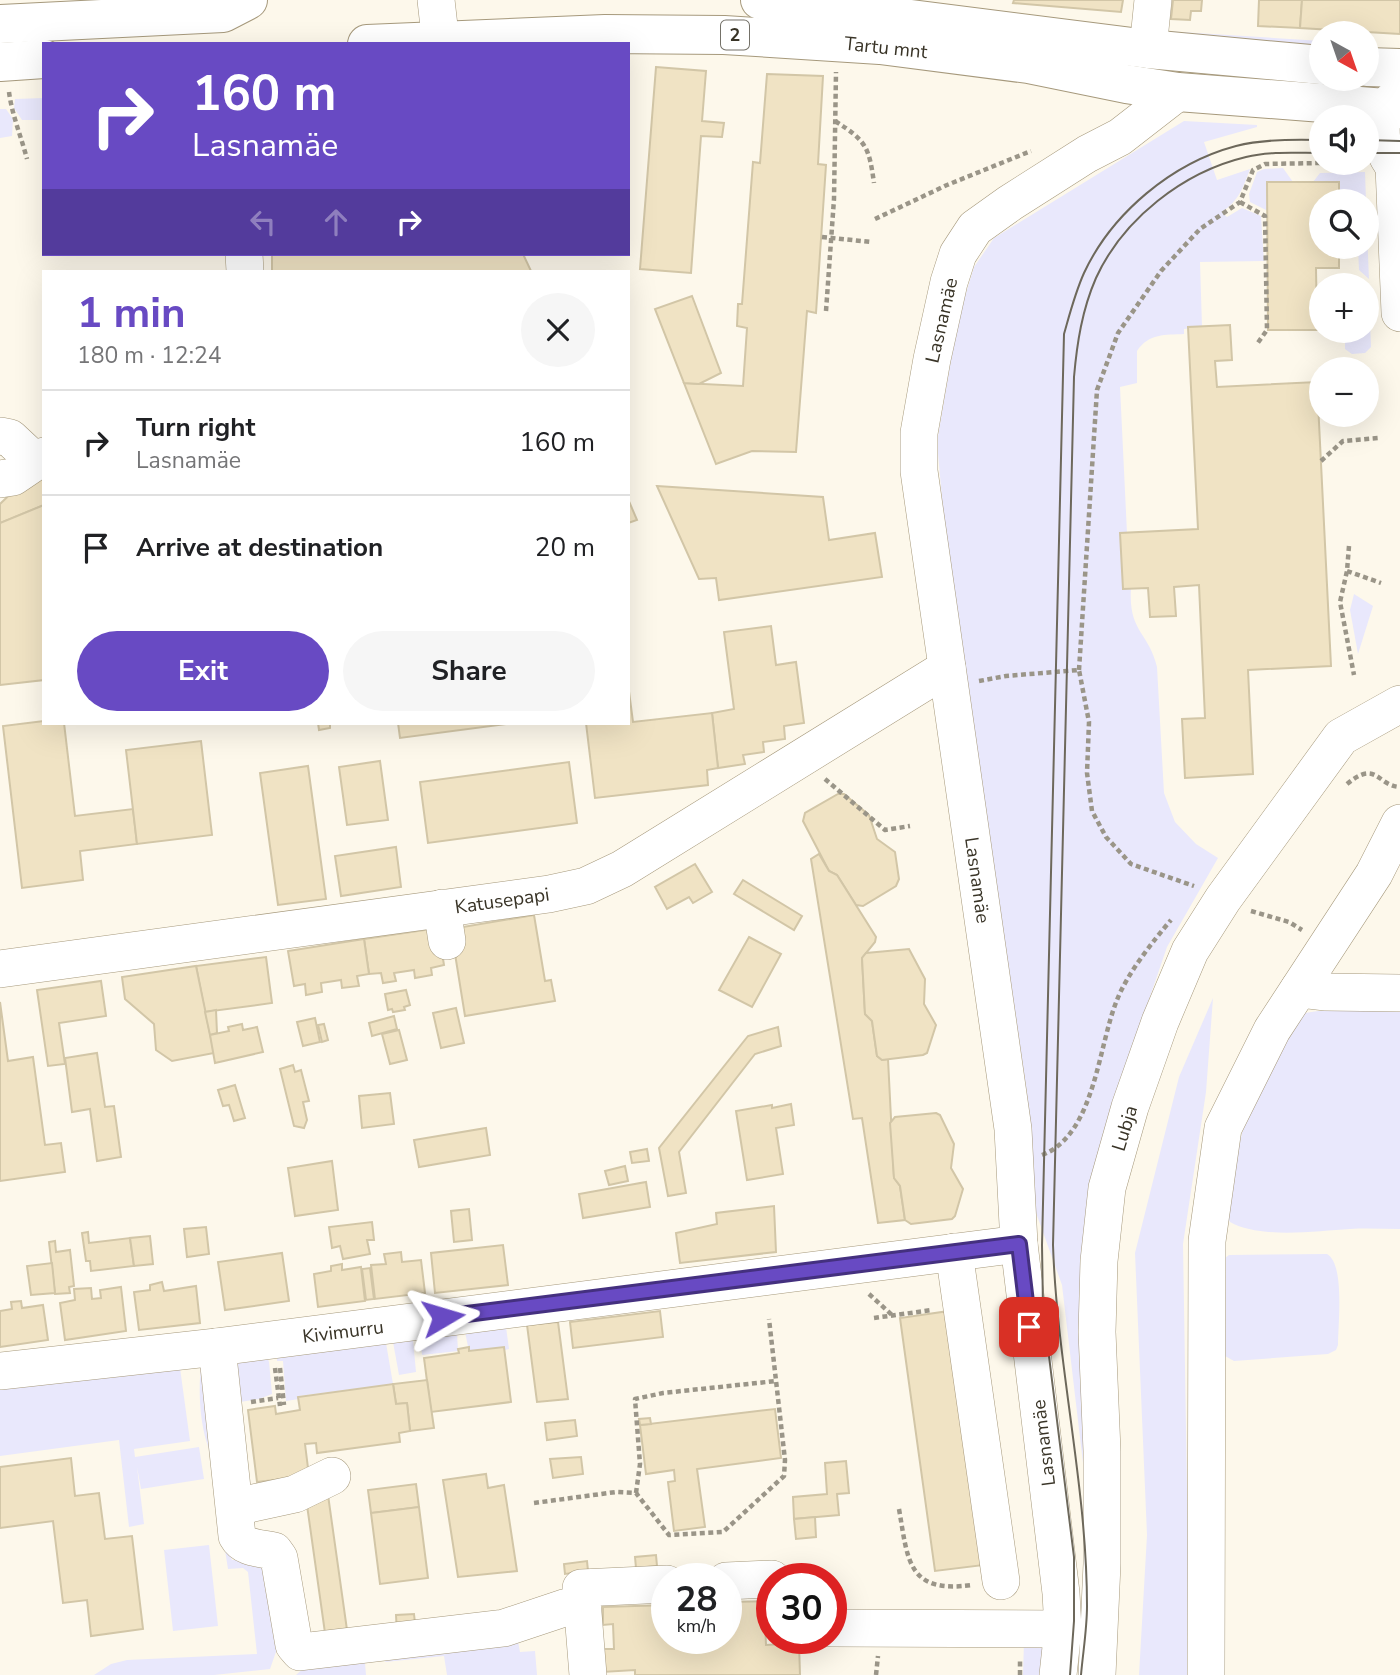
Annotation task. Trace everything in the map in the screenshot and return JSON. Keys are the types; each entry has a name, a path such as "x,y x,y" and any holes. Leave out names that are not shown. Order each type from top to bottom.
{"main road":[{"path":"0,24 223,13 248,0"},
{"name":"Tartu mnt","path":"760,0 1148,50 1309,64"},
{"name":"Tartu mnt","path":"441,42 605,34 724,35 880,45 1028,64 1178,92 1395,104"},
{"path":"1028,64 1072,59 1114,64 1148,50"},
{"path":"1126,84 1139,76 1159,70 1218,74 1262,60"},
{"path":"4,77 42,61"},
{"path":"1379,67 1400,68"}],"street":[{"path":"436,0 441,42"},
{"path":"1148,50 1153,0"},
{"name":"Lasnamäe","path":"1087,154 1109,124 1126,84"},
{"name":"Lasnamäe","path":"1058,1675 1063,1629 1061,1593 1019,1244 1013,1129 961,675 919,471 919,446 932,359 948,282 958,254 975,228 1010,202 1087,154 1120,137 1178,92"},
{"path":"1395,104 1381,128 1384,153 1397,161 1400,313"},
{"path":"0,479 13,477 23,448"},
{"name":"Katusepapi","path":"0,969 445,925 549,894 586,886 622,869 800,758 961,675"},
{"name":"Lubja","path":"1099,1591 1102,1564 1097,1332 1099,1261 1107,1188 1130,1107 1160,1022 1190,951 1223,899 1341,737 1400,704"},
{"path":"1206,1675 1207,1241 1223,1128 1272,1030 1374,874 1400,822"},
{"path":"1299,989 1400,993"},
{"name":"Kivimurru","path":"0,1371 217,1347 1019,1244"},
{"path":"954,1252 1001,1581"},
{"path":"217,1347 237,1536 247,1546 274,1551 279,1558 294,1646 300,1652 504,1628 564,1608 582,1605"},
{"path":"234,1507 295,1494 331,1476"},
{"path":"588,1675 581,1588 651,1585"},
{"path":"847,1628 1063,1629 1074,1621 1099,1591"},
{"path":"1097,1675 1099,1591"}],"path":[{"path":"826,311 836,72"},
{"path":"4,77 27,159"},
{"path":"835,121 859,138 870,153 874,183"},
{"path":"875,219 947,185 1017,157"},
{"path":"1194,886 1131,864 1106,837 1091,811 1087,773 1089,722 1079,670 1097,390 1118,333 1161,271 1200,229 1240,202 1253,170 1265,164 1309,163"},
{"path":"1240,202 1265,216 1267,330 1257,344"},
{"path":"822,237 871,242"},
{"path":"1321,461 1343,441 1378,438"},
{"path":"1349,546 1340,602 1354,676"},
{"path":"1347,571 1381,583"},
{"path":"961,675 1006,676 1079,670"},
{"path":"800,758 886,830 911,827"},
{"path":"1342,790 1350,781 1364,774 1375,774 1395,787 1400,787"},
{"path":"1240,909 1289,922 1326,948"},
{"path":"1015,1161 1050,1152 1075,1125 1087,1104 1117,999 1152,942 1175,916"},
{"path":"874,1318 961,1306"},
{"path":"769,1319 785,1460 784,1476 723,1532 669,1535 636,1493 640,1464 635,1399 663,1393 776,1381"},
{"path":"277,1365 282,1405"},
{"path":"534,1503 616,1492 636,1493"},
{"path":"899,1508 913,1571 925,1580 947,1587 1001,1581"}],"shaded area":[{"path":"1165,31 1309,40 1309,50 1175,37"},
{"path":"42,98 42,120 22,120 14,108 15,99"},
{"path":"0,109 6,109 13,119 12,136 0,138"},
{"path":"1184,121 1257,125 1204,142 1217,180 1250,169 1240,193 1222,212 1227,217 1242,208 1261,216 1264,261 1200,262 1202,327 1184,329 1184,334 1158,336 1147,341 1137,351 1137,383 1120,387 1127,533 1120,534 1123,588 1131,588 1133,614 1157,667 1164,793 1175,822 1196,844 1218,858 1167,947 1128,1061 1089,1514 1062,1285 1035,1210 1027,1093 945,532 937,442 958,319 974,267 994,238"},
{"path":"1283,168 1293,182 1268,211 1250,202 1249,194 1257,172"},
{"path":"1318,175 1365,175 1366,189 1338,189 1338,182 1313,182"},
{"path":"1359,259 1368,259 1369,273 1359,270"},
{"path":"1345,343 1371,343 1371,347 1365,353 1352,354 1345,349"},
{"path":"1354,594 1373,606 1358,654 1350,610"},
{"path":"1213,998 1206,1092 1183,1244 1190,1675 1139,1675 1147,1535 1135,1253 1179,1077"},
{"path":"1400,1007 1400,1229 1272,1232 1257,1231 1230,1222 1226,1213 1227,1201 1242,1133 1260,1077 1296,1018 1318,1011"},
{"path":"1327,1254 1333,1260 1338,1282 1339,1323 1336,1350 1328,1354 1234,1361 1225,1356 1225,1258 1229,1255"},
{"path":"506,1327 509,1349 505,1350 504,1347 469,1351 465,1332"},
{"path":"457,1333 458,1351 422,1355 420,1338"},
{"path":"413,1340 416,1372 399,1375 393,1342"},
{"path":"386,1343 393,1384 299,1396 299,1399 286,1401 283,1361 277,1361 277,1357"},
{"path":"267,1357 272,1394 240,1402 227,1362"},
{"path":"208,1366 231,1557 232,1560 261,1559 277,1649 270,1669 214,1675 94,1675 111,1664 127,1660 257,1654 248,1572 243,1568 228,1569 202,1420 201,1367"},
{"path":"180,1368 190,1441 134,1449 135,1457 199,1447 204,1479 141,1489 137,1467 144,1524 129,1527 119,1440 0,1456 0,1389"},
{"path":"209,1545 218,1626 173,1631 164,1550"},
{"path":"517,1636 520,1652 535,1651 537,1675 447,1675 444,1656 385,1662 391,1649"},
{"path":"1024,1641 1043,1648 1045,1675 1023,1675"},
{"path":"314,1659 365,1663 366,1675 296,1675"}],"building":[{"path":"1014,0 1123,0 1121,12 1013,3"},
{"path":"1173,0 1202,0 1201,11 1191,11 1190,20 1171,19"},
{"path":"1259,0 1302,0 1300,28 1258,26"},
{"path":"1302,0 1400,0 1400,34 1379,33 1379,21 1309,21 1309,29 1300,28"},
{"path":"656,67 706,71 702,121 724,123 722,137 701,136 691,273 640,269"},
{"path":"767,74 823,76 818,164 826,165 816,313 807,311 796,452 752,451 716,464 684,383 743,386 747,328 737,326 738,304 742,304 753,162 760,163"},
{"path":"1267,182 1339,182 1339,189 1309,189 1309,259 1339,259 1339,268 1316,268 1316,273 1309,273 1309,330 1268,330"},
{"path":"272,256 524,256 531,270 272,270"},
{"path":"692,296 721,373 699,384 684,383 655,309"},
{"path":"1230,325 1232,360 1215,361 1217,387 1309,382 1309,427 1319,427 1331,666 1248,670 1253,774 1185,778 1182,719 1205,718 1199,585 1174,587 1176,616 1150,617 1148,588 1123,589 1120,533 1198,529 1188,327"},
{"path":"42,473 42,506 0,523 0,504 25,480"},
{"path":"657,486 823,497 829,540 875,533 882,577 719,600 716,578 699,579"},
{"path":"630,504 637,520 630,522"},
{"path":"42,506 42,680 0,685 0,523"},
{"path":"771,626 776,665 796,662 804,723 784,726 785,739 763,742 764,752 743,755 745,764 718,768 712,713 734,709 724,632"},
{"path":"630,699 633,722 712,713 718,768 707,770 708,785 595,798 586,725 630,725"},
{"path":"42,721 42,725 64,725 75,816 133,809 137,844 80,851 83,880 22,888 3,726"},
{"path":"318,725 330,725 330,728 319,730"},
{"path":"398,725 499,725 400,738"},
{"path":"201,741 212,835 137,844 126,750"},
{"path":"380,761 388,820 347,825 339,767"},
{"path":"569,762 577,823 428,843 420,782"},
{"path":"308,766 326,899 278,905 260,773"},
{"path":"838,794 844,794 869,815 877,839 895,852 899,879 896,886 863,906 856,905 837,875 829,871 803,821 805,813"},
{"path":"396,847 401,887 341,896 335,856"},
{"path":"819,854 829,871 837,875 876,937 862,958 865,1014 872,1021 877,1056 882,1060 888,1059 894,1178 900,1186 905,1220 878,1223 862,1118 853,1119 811,859"},
{"path":"695,864 712,892 693,903 689,897 667,909 655,887"},
{"path":"743,880 802,916 794,930 734,894"},
{"path":"534,915 545,981 551,980 555,1001 465,1016 451,929"},
{"path":"438,928 444,965 431,968 432,975 415,978 414,970 394,973 396,981 383,983 381,973 369,974 364,939"},
{"path":"749,937 781,954 752,1007 719,990"},
{"path":"364,939 369,974 357,976 359,986 342,988 341,980 321,983 322,992 306,995 305,984 294,986 288,951"},
{"path":"909,949 925,979 924,1004 936,1025 927,1053 882,1060 877,1056 872,1021 865,1014 862,958 866,953"},
{"path":"266,957 272,1003 205,1012 196,966"},
{"path":"196,966 214,1053 172,1061 156,1050 154,1024 125,999 122,977"},
{"path":"101,981 106,1016 59,1023 65,1064 48,1066 37,990"},
{"path":"406,990 410,1005 404,1007 405,1010 388,1010 385,994"},
{"path":"0,1002 8,1061 33,1057 45,1145 61,1143 65,1172 0,1181"},
{"path":"456,1008 464,1043 441,1048 433,1013"},
{"path":"216,1010 217,1033 210,1035 205,1012"},
{"path":"394,1016 397,1029 372,1036 369,1023"},
{"path":"315,1018 320,1042 303,1046 297,1022"},
{"path":"242,1024 243,1030 257,1027 263,1052 215,1063 210,1035 229,1031 228,1027"},
{"path":"324,1024 328,1040 322,1042 318,1025"},
{"path":"778,1027 781,1046 755,1054 679,1152 686,1193 668,1196 659,1148 748,1036"},
{"path":"399,1030 407,1060 390,1064 382,1034"},
{"path":"97,1053 105,1107 114,1106 121,1157 97,1161 90,1109 72,1112 65,1058"},
{"path":"293,1065 295,1072 301,1070 309,1101 303,1102 307,1120 304,1128 294,1126 280,1069"},
{"path":"235,1085 245,1118 234,1121 229,1105 223,1106 218,1090"},
{"path":"390,1093 394,1124 362,1128 359,1096"},
{"path":"791,1104 794,1125 776,1128 783,1174 747,1180 736,1111"},
{"path":"936,1113 940,1115 954,1144 951,1168 963,1189 952,1219 911,1224 905,1220 900,1186 894,1178 890,1123 895,1117"},
{"path":"486,1128 490,1155 419,1167 414,1140"},
{"path":"647,1149 649,1161 632,1163 630,1152"},
{"path":"332,1161 338,1210 295,1216 288,1168"},
{"path":"625,1166 628,1181 609,1185 605,1171"},
{"path":"646,1182 650,1207 583,1218 579,1194"},
{"path":"774,1206 776,1252 680,1263 676,1233 717,1224 716,1213"},
{"path":"469,1209 472,1240 454,1242 451,1211"},
{"path":"372,1222 374,1240 367,1240 370,1254 343,1259 340,1246 332,1248 329,1227"},
{"path":"206,1227 209,1254 187,1257 184,1229"},
{"path":"88,1232 89,1243 130,1238 134,1266 91,1271 90,1261 86,1261 82,1233"},
{"path":"150,1236 153,1264 134,1266 130,1238"},
{"path":"55,1241 56,1252 70,1250 74,1286 69,1287 70,1293 55,1294 49,1242"},
{"path":"503,1245 508,1285 435,1293 431,1253"},
{"path":"401,1252 402,1262 421,1260 425,1293 375,1299 371,1265 386,1264 384,1254"},
{"path":"282,1253 289,1301 225,1310 218,1262"},
{"path":"52,1263 55,1293 31,1295 27,1266"},
{"path":"342,1264 342,1270 361,1267 365,1301 318,1307 314,1274 331,1271 331,1266"},
{"path":"370,1268 374,1299 366,1300 362,1269"},
{"path":"162,1282 164,1291 196,1286 200,1323 139,1330 134,1292 150,1290 150,1285"},
{"path":"121,1287 126,1331 65,1340 60,1303 75,1300 74,1289 91,1288 92,1299 101,1298 100,1290"},
{"path":"21,1301 22,1308 43,1305 48,1340 0,1347 0,1311 12,1309 11,1302"},
{"path":"660,1311 663,1337 573,1348 570,1322"},
{"path":"949,1311 984,1565 935,1571 900,1318"},
{"path":"558,1322 568,1399 537,1402 527,1325"},
{"path":"469,1347 469,1351 504,1347 511,1402 431,1412 424,1358 459,1353 458,1349"},
{"path":"427,1380 434,1428 410,1431 407,1403 396,1404 393,1384"},
{"path":"393,1384 396,1404 407,1403 410,1431 399,1433 400,1442 317,1453 316,1443 305,1444 309,1476 257,1482 248,1410 275,1406 276,1414 300,1410 298,1397"},
{"path":"775,1409 781,1458 697,1469 705,1527 674,1531 668,1482 675,1481 674,1470 646,1474 640,1425"},
{"path":"650,1418 651,1424 640,1425 639,1419"},
{"path":"575,1420 577,1436 547,1440 545,1423"},
{"path":"581,1457 583,1474 553,1478 550,1459"},
{"path":"71,1458 75,1496 99,1493 105,1539 132,1536 143,1629 91,1636 87,1600 63,1603 53,1521 0,1528 0,1467"},
{"path":"846,1461 849,1493 837,1494 839,1515 794,1519 793,1497 827,1494 825,1463"},
{"path":"486,1474 488,1488 504,1485 517,1571 458,1577 443,1480"},
{"path":"416,1484 419,1507 371,1513 368,1490"},
{"path":"328,1495 348,1637 326,1640 306,1498"},
{"path":"419,1507 428,1578 380,1584 371,1513"},
{"path":"815,1517 816,1537 796,1539 794,1519"},
{"path":"656,1555 657,1563 651,1563 651,1567 636,1568 635,1557"},
{"path":"587,1561 588,1571 565,1574 564,1564"},
{"path":"756,1601 756,1654 799,1654 800,1675 635,1675 635,1670 602,1672 601,1649 614,1649 613,1624 603,1625 603,1607 651,1606 651,1654 742,1654 742,1602"},
{"path":"414,1614 416,1632 397,1634 396,1615"}],"tram line":[{"path":"1070,1675 1074,1621 1074,1557 1043,1308 1042,1245 1064,334 1084,273 1096,251 1111,230 1147,193 1189,165 1236,146 1279,140 1309,140"},
{"path":"1379,140 1400,141"},
{"path":"1081,1675 1087,1615 1086,1561 1060,1335 1053,1245 1074,377 1079,339 1091,290 1108,256 1122,236 1157,201 1178,186 1223,164 1255,155 1309,153"},
{"path":"1379,153 1400,153"}],"route":[{"path":"443,1317 1019,1244 1029,1327"}]}
